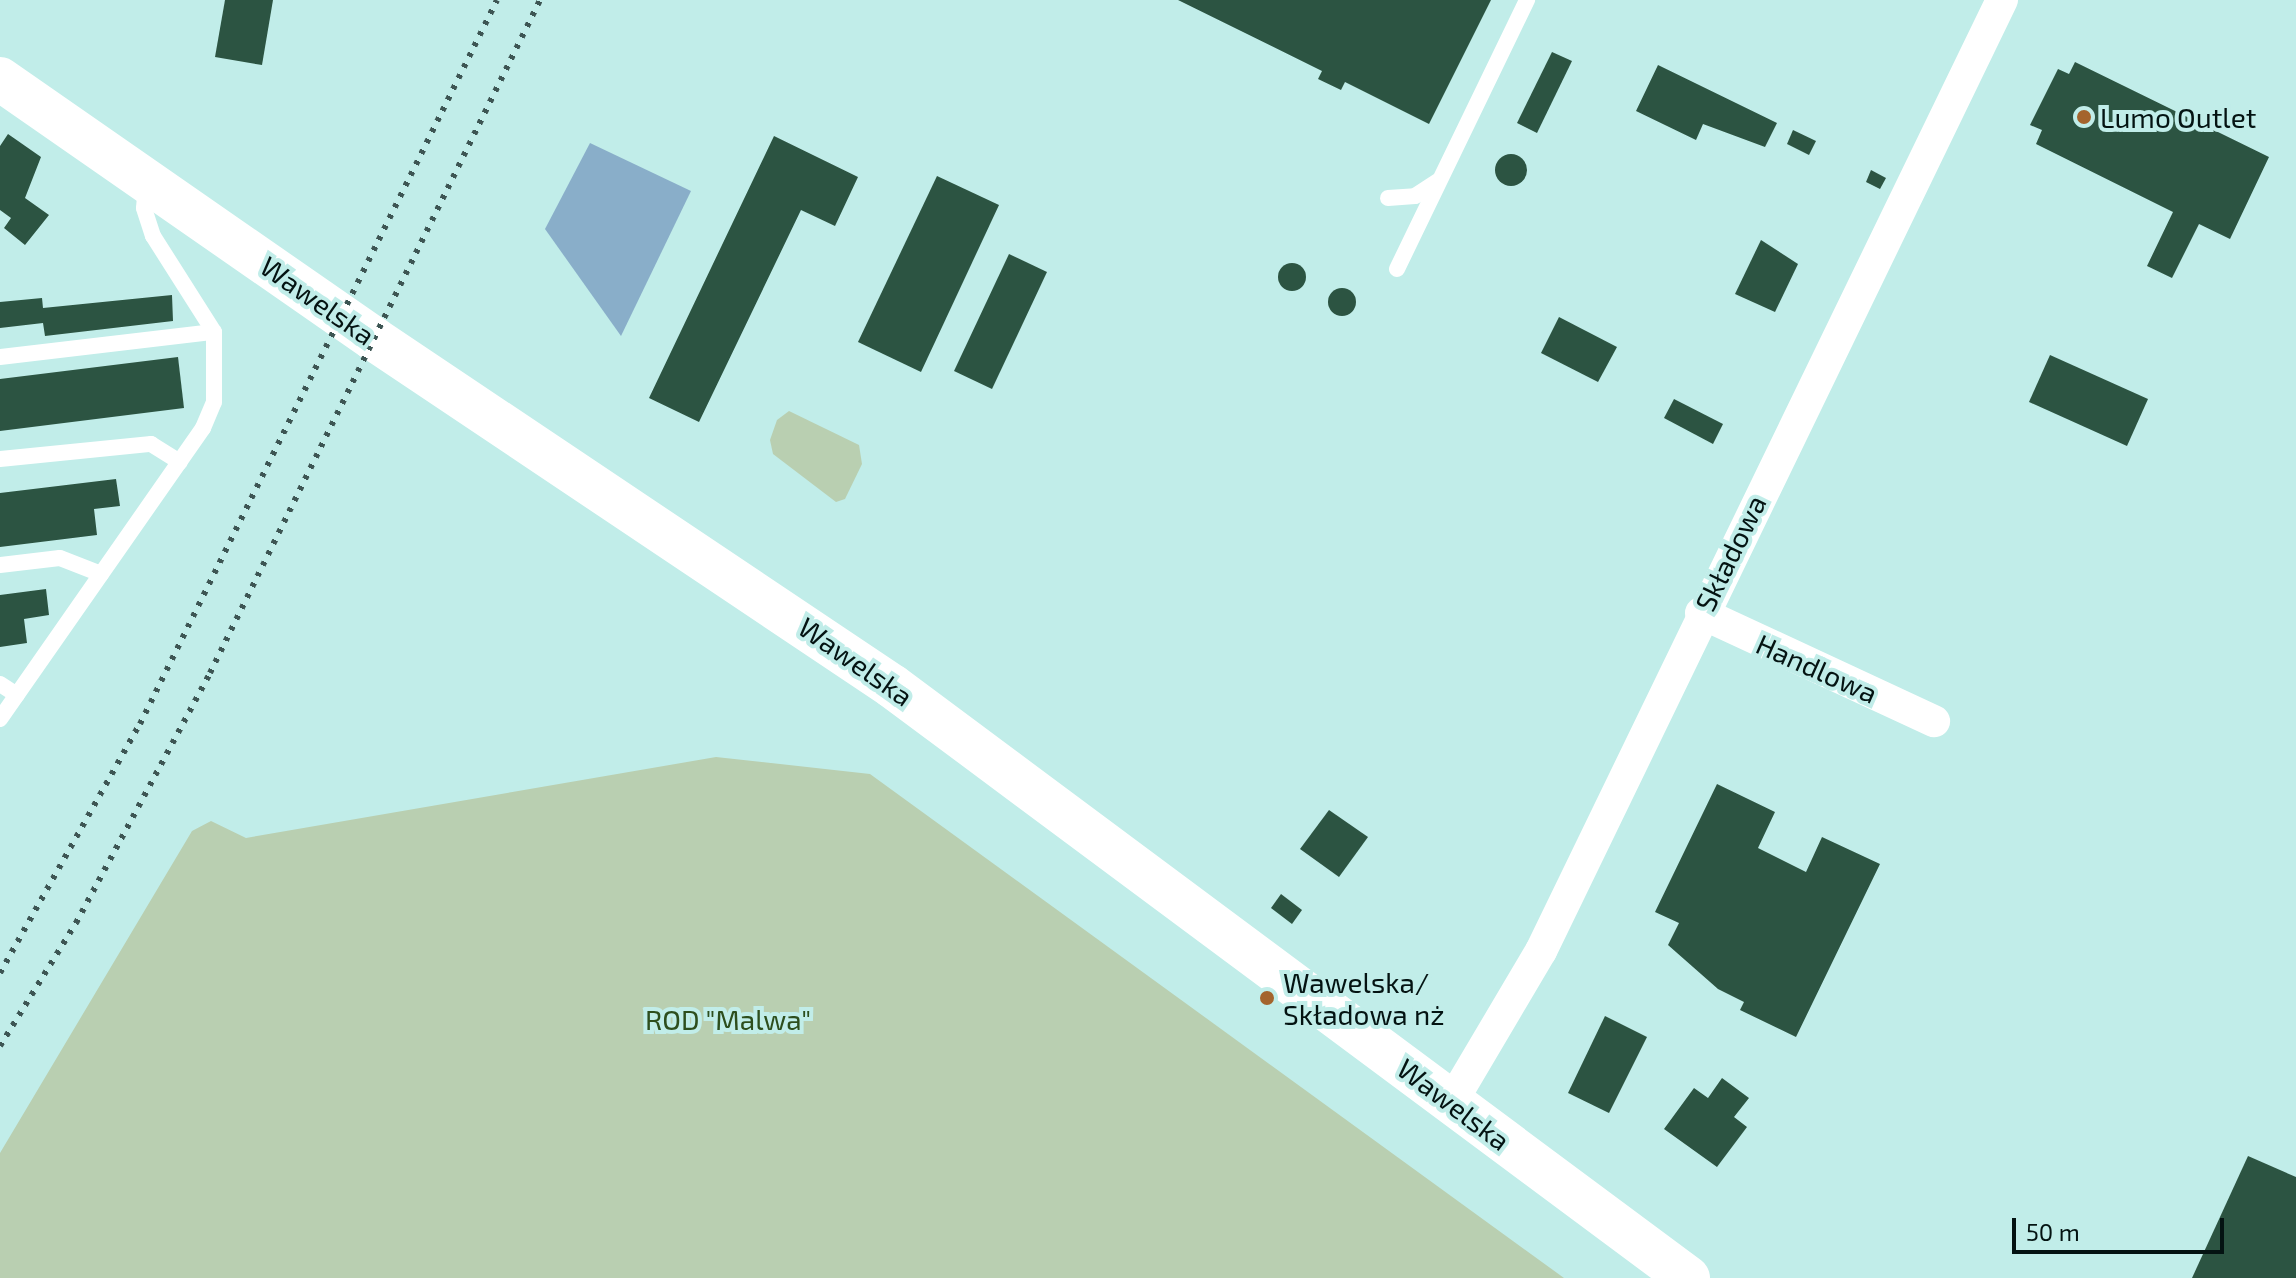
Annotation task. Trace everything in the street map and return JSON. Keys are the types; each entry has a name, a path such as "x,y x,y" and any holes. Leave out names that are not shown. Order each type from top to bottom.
{"street":[{"name":"Składowa","path":"1451,1103 1523,986 1701,613 2002,0"},
{"name":"Wawelska","path":"0,79 892,686 1688,1278"},
{"name":"Handlowa","path":"1701,613 1934,721"}],"lane":[{"path":"1397,269 1527,0"},
{"path":"0,719 180,462 214,402 214,332 153,236 144,208 146,180"},
{"path":"1388,198 1415,196 1440,180"},
{"path":"0,357 214,332"},
{"path":"0,459 151,444 180,462"},
{"path":"0,565 60,558 101,574"},
{"path":"0,684 17,695"}],"green space":[{"path":"789,411 859,445 862,464 845,499 836,502 773,454 770,440 777,420"},
{"name":"ROD \"Malwa\"","path":"716,757 870,774 1564,1278 0,1278 0,1153 192,831 211,821 246,838"}],"water":[{"path":"590,143 691,191 621,336 545,229"}],"building":[{"path":"225,0 273,0 262,65 215,57"},
{"path":"1178,0 1491,0 1429,124 1345,82 1341,90 1318,79 1322,71"},
{"path":"1552,52 1572,61 1537,133 1517,123"},
{"path":"2075,62 2269,157 2230,239 2199,224 2172,278 2147,266 2173,212 2036,144 2042,130 2030,125 2058,69 2069,74"},
{"path":"1658,65 1777,123 1765,147 1703,124 1696,140 1636,111"},
{"path":"1793,130 1816,141 1809,155 1787,144"},
{"path":"8,134 41,157 25,198 49,215 25,245 4,228 11,218 0,210 0,146"},
{"path":"774,136 858,177 835,226 801,210 699,422 649,398"},
{"path":"1511,154 1522,159 1527,170 1522,181 1511,186 1500,181 1495,170 1500,159"},
{"path":"1871,170 1886,178 1880,189 1866,182"},
{"path":"937,176 999,205 921,372 858,342"},
{"path":"1761,240 1798,264 1775,312 1735,294"},
{"path":"1009,254 1047,272 992,389 954,371"},
{"path":"1292,263 1302,267 1306,277 1302,287 1292,291 1282,287 1278,277 1282,267"},
{"path":"1342,288 1352,292 1356,302 1352,312 1342,316 1332,312 1328,302 1332,292"},
{"path":"172,295 173,321 45,336 43,323 0,328 0,302 42,298 43,308"},
{"path":"1559,317 1617,347 1598,382 1541,353"},
{"path":"2050,355 2148,399 2127,446 2029,402"},
{"path":"178,357 184,408 0,431 0,379"},
{"path":"1674,399 1723,424 1713,444 1664,418"},
{"path":"116,479 120,506 94,509 97,535 0,547 0,493"},
{"path":"46,589 49,615 24,619 27,643 0,647 0,595"},
{"path":"1717,784 1775,812 1758,848 1806,872 1822,837 1880,864 1796,1037 1740,1010 1744,1002 1718,989 1668,945 1679,923 1655,912"},
{"path":"1329,810 1368,837 1339,877 1300,849"},
{"path":"1281,894 1302,910 1292,924 1271,908"},
{"path":"1605,1016 1647,1037 1609,1113 1568,1093"},
{"path":"1722,1078 1749,1098 1734,1117 1747,1127 1717,1167 1664,1129 1694,1088 1708,1098"},
{"path":"2248,1156 2296,1177 2296,1278 2192,1278"}],"railway":[{"path":"0,973 140,724 497,0"},
{"path":"0,1046 76,923 210,673 540,0"}],"place":[{"name":"Lumo Outlet","path":"2084,117"},
{"name":"Wawelska/ Składowa nż","path":"1267,998"}]}
